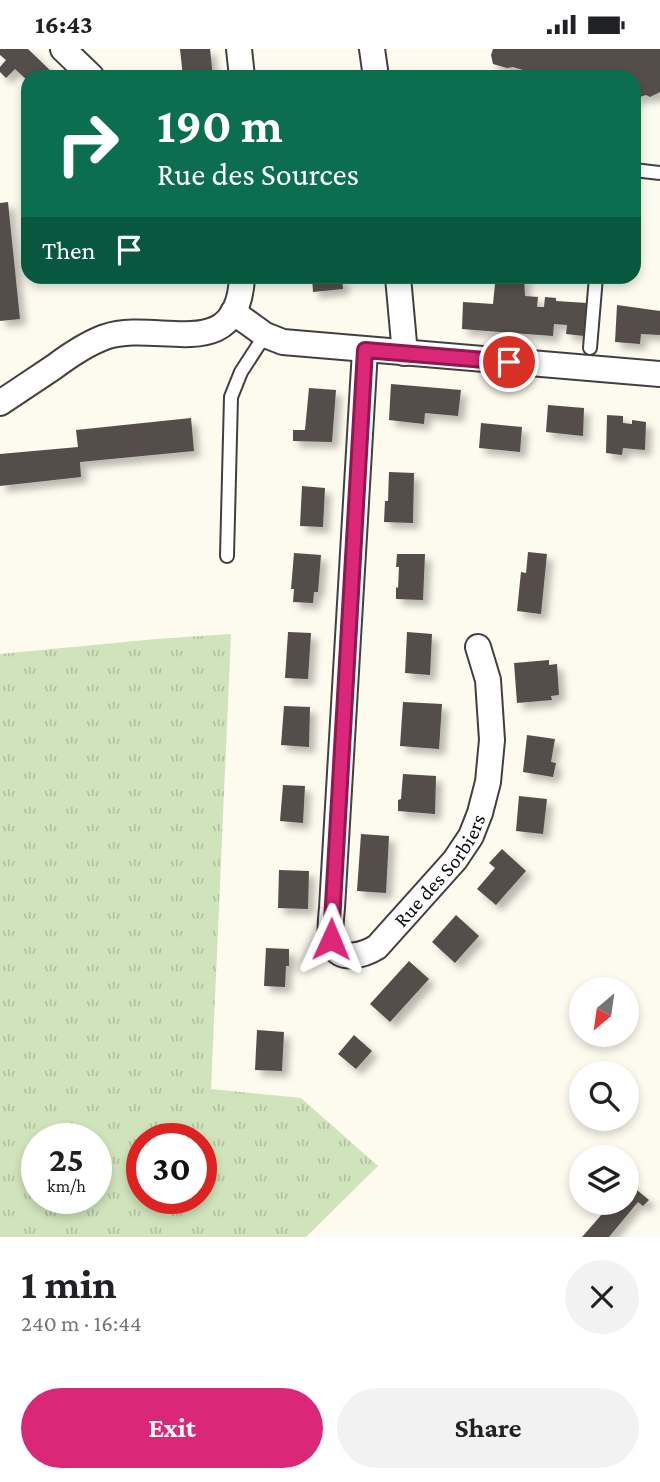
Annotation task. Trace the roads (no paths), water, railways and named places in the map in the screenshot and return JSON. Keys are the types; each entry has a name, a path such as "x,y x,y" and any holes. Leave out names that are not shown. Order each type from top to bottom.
{"street":[{"path":"63,49 85,70"},
{"path":"239,49 241,70"},
{"path":"372,49 375,70"},
{"path":"0,403 81,348 107,337 139,332 187,335 208,333 222,324 233,311 241,284"},
{"path":"399,284 404,353"},
{"path":"233,311 265,335 283,342 660,374"},
{"name":"Rue des Sorbiers","path":"365,350 332,908 331,939 333,946 344,954 363,955 377,947 455,860 476,824 488,782 492,740 488,680 478,647"},
{"path":"0,381 10,386 29,384"}],"lane":[{"path":"641,171 660,173"},
{"path":"590,348 595,284"},
{"path":"227,555 231,397 241,372 265,335"}]}
